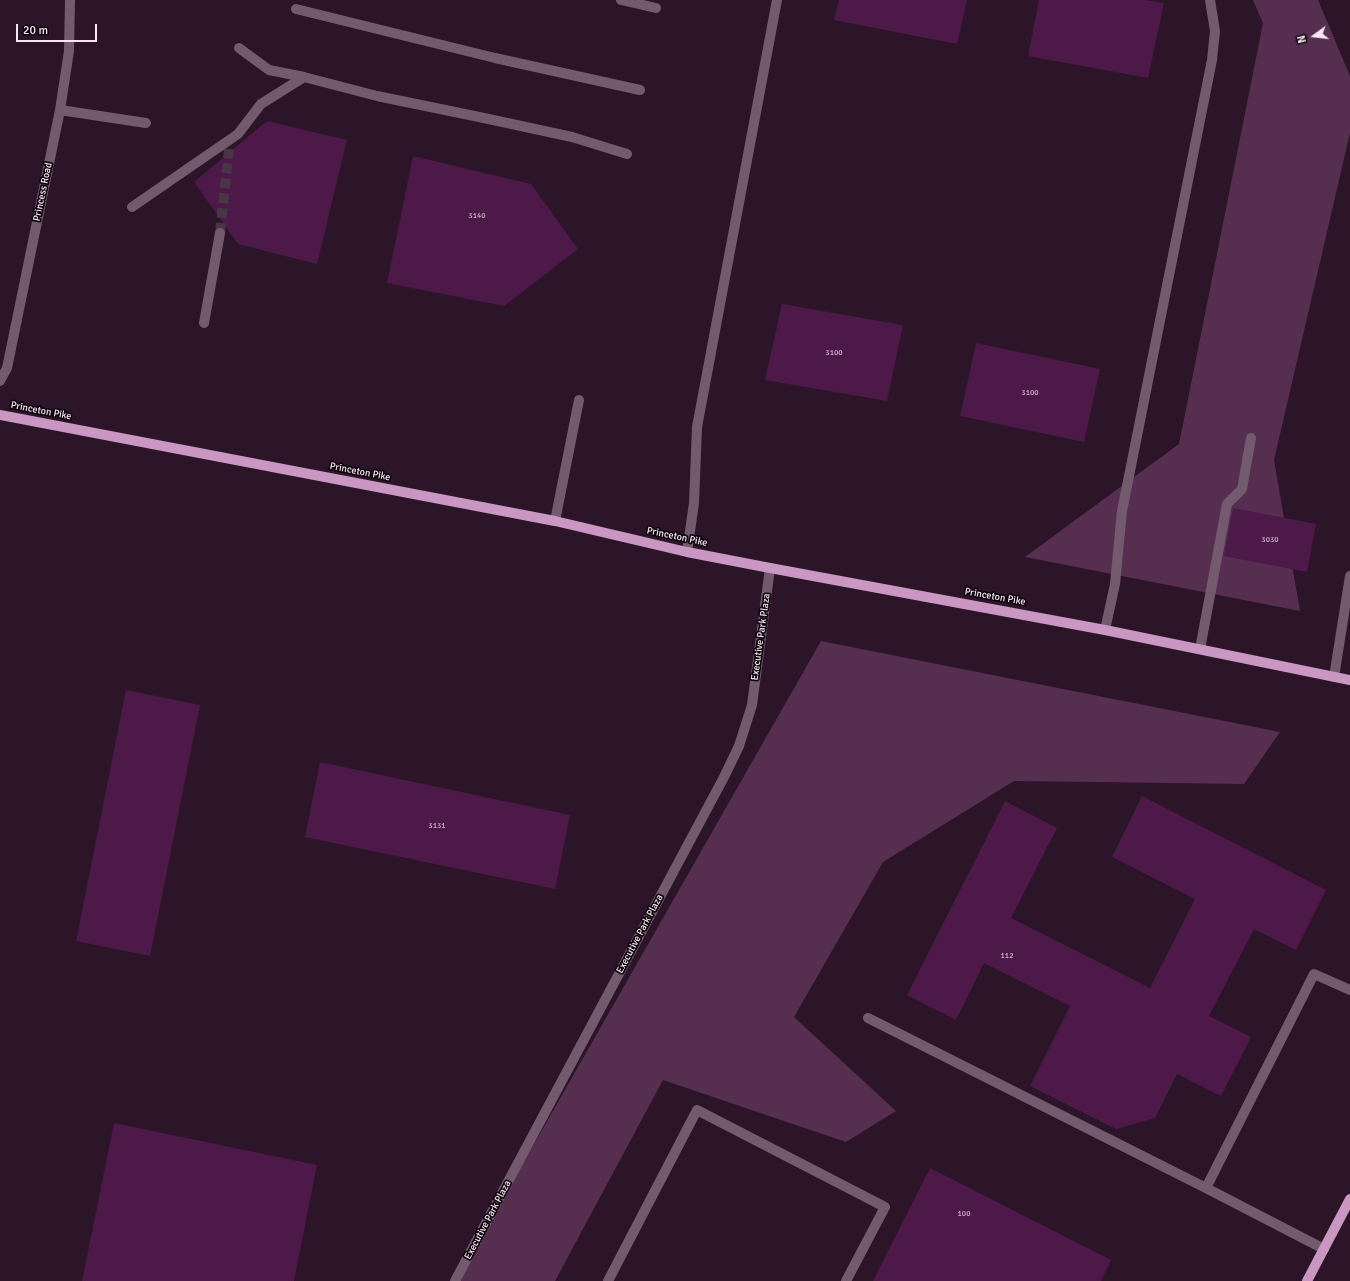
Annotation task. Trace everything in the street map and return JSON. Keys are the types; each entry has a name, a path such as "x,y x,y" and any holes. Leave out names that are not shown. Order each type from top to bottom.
{"main road":[{"name":"Princeton Pike","path":"0,415 555,522 687,552 1105,630 1350,680"},
{"path":"1308,1281 1350,1199"}],"street":[{"name":"Princess Road","path":"0,381 7,368 60,110 68,51 70,0"},
{"path":"620,0 656,8"},
{"path":"687,552 694,503 697,426 777,0"},
{"path":"1105,630 1115,584 1122,511 1212,60 1215,31 1210,0"},
{"path":"296,9 495,58 640,90"},
{"path":"239,48 269,70 304,77 377,96 572,138 627,154"},
{"path":"229,148 260,104 304,77"},
{"path":"60,110 146,124"},
{"path":"132,207 238,134"},
{"path":"204,323 220,233"},
{"path":"555,522 579,400"},
{"path":"1200,649 1226,504 1242,488 1251,438"},
{"name":"Executive Park Plaza","path":"455,1281 724,777 739,746 752,705 770,568"},
{"path":"1334,677 1350,576"},
{"path":"1206,1188 1314,974 1350,990"},
{"path":"868,1018 1324,1249"},
{"path":"608,1281 697,1110 885,1207 846,1281"}],"shaded area":[{"path":"1253,0 1318,0 1350,76 1350,133 1274,460 1300,611 1025,557 1179,444 1263,23"},
{"path":"821,641 1280,732 1244,784 1014,781 883,862 794,1017 896,1111 846,1142 663,1080 555,1281 456,1281"}],"building":[{"path":"839,0 967,0 957,44 834,20"},
{"path":"1039,0 1145,0 1164,3 1148,78 1028,56"},
{"path":"267,121 347,140 317,264 238,244 194,182"},
{"path":"413,156 531,184 578,249 504,306 387,283"},
{"path":"782,304 903,325 887,401 765,380"},
{"path":"976,343 1100,369 1084,442 960,416"},
{"path":"1233,508 1316,524 1307,572 1224,556"},
{"path":"126,690 200,705 150,956 76,941"},
{"path":"320,762 570,815 555,889 305,837"},
{"path":"1142,796 1326,890 1296,950 1254,929 1209,1016 1251,1037 1221,1096 1177,1074 1155,1118 1116,1129 1030,1086 1070,1006 984,963 956,1020 907,995 1005,801 1057,828 1011,918 1150,988 1195,899 1112,857"},
{"path":"114,1123 317,1165 294,1281 82,1281"},
{"path":"930,1168 1111,1260 1101,1281 873,1281"}],"tunnel":[{"path":"220,233 229,149"}]}
